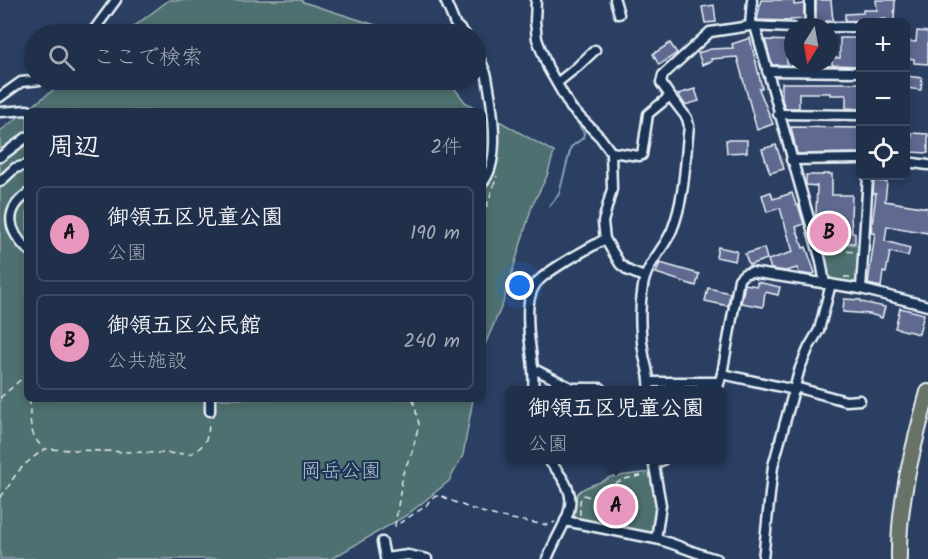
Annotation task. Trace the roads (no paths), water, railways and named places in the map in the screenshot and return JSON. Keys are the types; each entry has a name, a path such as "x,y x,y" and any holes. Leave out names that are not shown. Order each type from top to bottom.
{"main road":[{"path":"899,559 903,491 928,393"}],"street":[{"path":"98,24 116,0"},
{"path":"445,0 455,24"},
{"path":"536,0 537,39 556,83 571,108 600,137 611,152 612,189 603,222 605,239 620,264 629,271 644,277"},
{"path":"615,0 619,14"},
{"path":"752,0 752,26 768,71 778,114 828,284 819,330 803,359 774,466 763,559"},
{"path":"810,0 810,18"},
{"path":"784,28 752,26 715,30 702,37 661,79 661,83 689,122 680,202 671,233 644,277 640,310 650,386 719,382 795,388 846,401 860,400"},
{"path":"838,27 856,27"},
{"path":"556,83 595,50"},
{"path":"768,71 856,72"},
{"path":"486,75 495,140 492,162 486,178"},
{"path":"0,97 24,82"},
{"path":"611,152 642,155 648,114 670,96"},
{"path":"0,112 24,110"},
{"path":"778,114 856,115"},
{"path":"0,157 24,139"},
{"path":"791,160 856,159"},
{"path":"910,163 928,165"},
{"path":"0,182 15,168 24,166"},
{"path":"861,289 858,262 868,180"},
{"path":"24,196 16,202 11,215 12,230 24,245"},
{"path":"533,386 534,369 528,304 534,286 544,275 605,239"},
{"path":"719,382 739,279 744,274 751,273 861,289 928,306"},
{"path":"534,369 568,386"},
{"path":"210,402 210,411"},
{"path":"547,559 560,521 571,502 568,486 552,464"},
{"path":"653,464 661,505 656,539"},
{"path":"560,521 656,539 683,547 692,556 717,559"},
{"path":"382,542 385,558 408,555 427,559"}],"waterway":[{"path":"532,4 532,31 538,57 549,81 564,104"},
{"path":"550,206 559,194 571,147 583,138 584,133 573,116"}],"place":[{"name":"御領五区公民館","path":"829,233"},
{"name":"御領五区児童公園","path":"616,506"}],"park label":[{"name":"岡岳公園","path":"341,470"}]}
